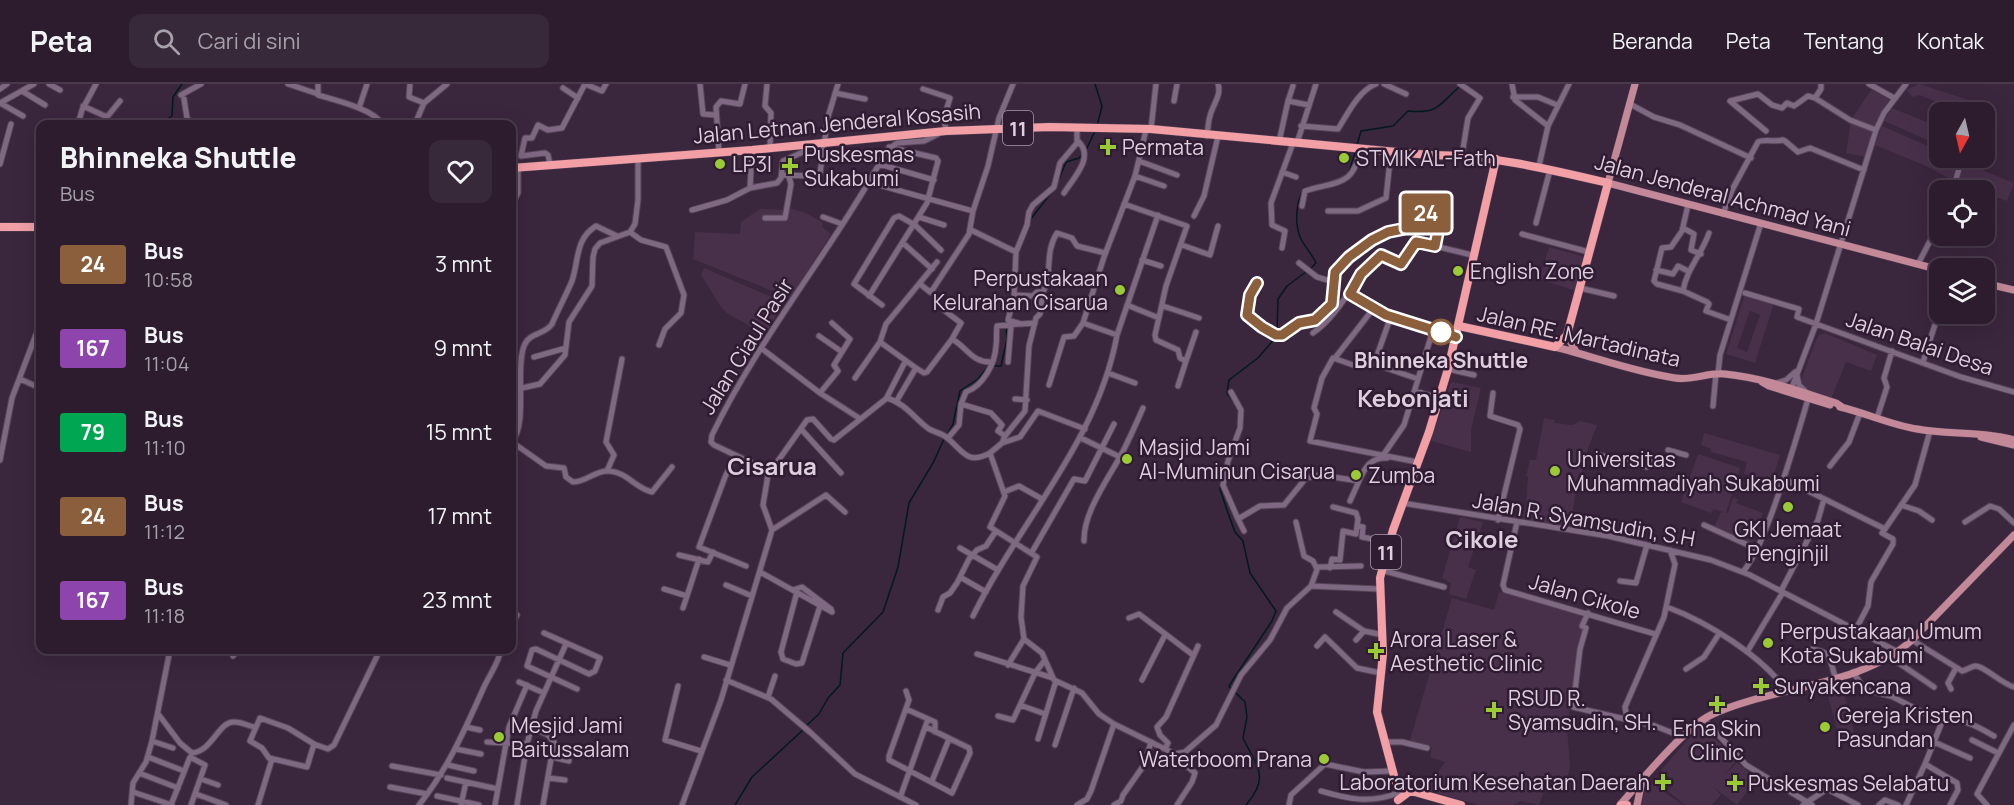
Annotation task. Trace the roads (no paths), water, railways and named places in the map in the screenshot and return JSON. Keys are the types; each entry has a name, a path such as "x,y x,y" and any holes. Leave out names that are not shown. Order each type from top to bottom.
{"highway":[{"name":"Jalan Letnan Jenderal Kosasih","path":"516,168 996,128 1148,129 1279,142 1462,155"},
{"name":"11","path":"1398,796 1377,707 1383,635 1379,589 1381,570 1389,542 1448,369 1459,326 1472,255 1496,159 1462,155"},
{"name":"Jalan Jenderal Achmad Yani","path":"1496,159 1539,166 1608,183"},
{"path":"1555,347 1567,335 1608,183"},
{"path":"0,227 36,227"},
{"name":"Jalan RE. Martadinata","path":"1459,326 1555,347"},
{"path":"1398,796 1410,791 1461,805"},
{"path":"1398,796 1410,791"},
{"path":"1621,805 1627,805"}],"main road":[{"path":"1608,183 1635,84"},
{"name":"Jalan Jenderal Achmad Yani","path":"1608,183 1929,267"},
{"path":"1995,285 2014,290"},
{"path":"1567,335 1576,352"},
{"name":"Jalan RE. Martadinata","path":"1555,347 1628,369 1678,379 1693,379 1717,374 1761,382 1877,418 1930,431 1976,435 2014,445"},
{"name":"Jalan RE. Martadinata","path":"1761,382 1777,383 1791,391"},
{"name":"Jalan RE. Martadinata","path":"1976,435 1985,434 2014,440"},
{"path":"1621,805 1642,778 1704,719 1733,706 1853,672 1880,662 1898,652 2014,535"},
{"path":"1637,805 1642,778"}],"street":[{"path":"0,89 7,84"},
{"path":"0,103 33,84"},
{"path":"49,84 60,90"},
{"path":"79,120 83,106 96,84"},
{"path":"189,120 183,97 201,84"},
{"path":"288,84 359,108 380,120"},
{"path":"318,84 318,94"},
{"path":"359,108 367,84"},
{"path":"410,84 409,96 424,103"},
{"path":"417,120 424,103 447,84"},
{"path":"550,164 545,153 522,156 525,138 532,138 538,125 550,131 562,128 585,84 602,91 606,84"},
{"path":"700,84 703,114 715,114"},
{"path":"719,152 715,114 721,101 740,104 745,84"},
{"path":"767,84 765,106 771,113 770,148"},
{"path":"782,175 789,177 818,175 821,170 838,84"},
{"path":"920,284 930,292 968,238 996,128 1013,84"},
{"path":"1049,385 1065,337 1074,336 1083,323 1105,253 1135,176 1148,129 1156,84"},
{"path":"1174,101 1177,84"},
{"path":"1207,136 1210,115 1220,88 1218,84"},
{"path":"1282,248 1285,231 1272,225 1271,203 1316,84"},
{"path":"1301,126 1338,129 1360,96 1370,86 1376,84"},
{"path":"1384,84 1406,94"},
{"path":"1460,84 1480,98 1468,118 1462,155"},
{"path":"1512,84 1514,97 1518,104 1548,126"},
{"path":"1539,166 1548,126 1569,84"},
{"path":"1815,98 1821,89 1821,84"},
{"path":"1869,84 1894,98"},
{"path":"1791,391 1816,324 1876,130 1884,112 1906,84"},
{"path":"1279,142 1293,86"},
{"path":"563,88 578,98"},
{"path":"890,147 897,143 924,141 943,132 944,118 950,99 923,89"},
{"path":"22,91 45,105"},
{"path":"835,93 865,99"},
{"path":"1766,131 1730,101 1758,94 1772,105 1782,108 1787,103 1794,106 1806,97 1815,98 1850,120 1876,130"},
{"path":"1514,97 1538,97 1557,105"},
{"path":"83,106 107,117 120,100"},
{"path":"1288,101 1309,105"},
{"path":"0,103 23,116"},
{"path":"1630,104 1654,117 1680,125 1751,158"},
{"path":"0,164 10,124"},
{"path":"1064,193 1085,158 1084,148 1078,141 1077,127"},
{"path":"1194,216 1204,196 1218,136"},
{"path":"1021,324 1008,320 1014,295 1016,252 1031,208 1053,189 1060,164 1078,141"},
{"path":"1723,214 1732,190 1760,141 1772,143 1784,141 1798,152 1810,148 1864,170"},
{"path":"692,210 727,200 750,188 777,183 782,175 781,167 785,159 803,152 807,144"},
{"path":"869,296 929,199 937,159 890,147"},
{"name":"Jalan Ciaul Pasir","path":"768,475 752,463 714,445 711,438 726,405 761,348 890,147"},
{"path":"1302,206 1305,191 1335,184 1354,172 1358,166 1360,148"},
{"path":"750,188 752,150"},
{"path":"1328,211 1358,211 1386,198 1391,151"},
{"path":"522,388 540,384 565,355 569,322 592,286 595,249 600,243 630,232 635,224 638,159"},
{"path":"1139,161 1178,175"},
{"path":"879,164 934,180"},
{"path":"1536,223 1550,170"},
{"path":"1282,172 1296,177"},
{"path":"516,176 518,193 516,197"},
{"path":"1135,176 1164,186"},
{"path":"765,218 785,218 791,184 789,177"},
{"path":"868,182 969,210"},
{"path":"1435,246 1444,202"},
{"path":"1124,204 1187,226 1166,286 1155,338 1177,349 1180,358 1186,361"},
{"path":"1688,205 1683,228 1671,246 1662,248 1655,283 1683,291 1709,303 1706,311 1731,320"},
{"path":"1257,283 1250,295 1247,315 1262,327 1279,336 1299,323 1315,320 1331,305 1334,301 1335,272 1349,257 1372,240 1388,232 1403,229 1420,213 1441,216"},
{"path":"973,616 998,570 1081,438 1108,373 1117,335 1158,215"},
{"path":"882,305 854,284 891,221 899,216 915,225 941,250"},
{"path":"823,217 842,225"},
{"path":"919,218 944,225"},
{"path":"1713,406 1720,355 1761,223"},
{"path":"516,435 522,388 519,377 524,347 531,336 548,329 552,324 573,278 580,243 596,226 617,236"},
{"path":"1182,245 1210,255 1218,226"},
{"path":"1683,228 1694,234 1691,250 1701,254"},
{"path":"971,230 1016,252"},
{"path":"630,232 641,240 666,247 684,295 681,313 665,329 659,345"},
{"path":"1002,443 1025,411 1027,362 1035,323 1040,314 1043,292 1047,283 1049,255 1057,233 1072,238 1077,246 1105,253"},
{"path":"1683,291 1688,271 1701,254 1710,233"},
{"path":"1522,234 1589,252"},
{"path":"1313,333 1330,320 1350,294 1361,274 1381,255 1401,264 1416,242 1472,255"},
{"path":"1917,264 1929,242"},
{"path":"903,243 932,268"},
{"path":"1142,260 1161,266"},
{"path":"855,378 880,342 886,324 937,262"},
{"path":"1299,262 1317,277 1334,282"},
{"path":"1656,270 1670,275 1678,266 1688,271"},
{"path":"1580,288 1614,296"},
{"path":"1014,295 1031,296 1037,292 1043,292"},
{"path":"1745,293 1799,309 1797,317 1816,324"},
{"path":"1350,294 1373,309 1456,337"},
{"path":"1127,305 1159,318"},
{"path":"1163,306 1199,318"},
{"path":"1373,309 1335,358 1331,359 1321,381 1314,408 1317,414 1310,441 1384,454 1416,463"},
{"path":"880,342 905,362 924,373 927,372 963,321 945,311"},
{"path":"1374,364 1391,316"},
{"path":"820,393 838,372 834,365 850,339 832,323"},
{"path":"948,438 959,425 961,404 966,392 982,381 992,362 996,348 997,326 1035,323"},
{"path":"1083,323 1117,335"},
{"name":"Jalan Balai Desa","path":"1816,324 1961,377 2014,392"},
{"path":"1923,362 1935,324"},
{"path":"1008,362 1011,326"},
{"path":"1384,454 1401,431 1433,330"},
{"path":"1178,386 1196,332"},
{"path":"0,460 12,398 36,335"},
{"path":"819,336 842,352"},
{"path":"952,339 974,359 980,362 992,362"},
{"path":"534,357 566,348"},
{"path":"761,348 820,393 859,418"},
{"path":"1877,418 1887,387 1884,378 1892,351"},
{"path":"1335,358 1356,366 1374,364 1418,379"},
{"path":"607,471 614,457 614,453 606,444 622,359"},
{"path":"682,805 716,714 772,530 763,503 768,475 807,420 812,419 834,440 886,399 905,362"},
{"path":"896,402 916,368"},
{"path":"1448,369 1474,375"},
{"path":"1777,383 1786,380 1797,371"},
{"path":"1750,575 1751,565 1784,479 1808,397 1799,385 1797,371"},
{"path":"1108,373 1135,383"},
{"path":"20,379 36,386"},
{"path":"1415,391 1439,398"},
{"path":"1231,392 1240,410 1240,428 1228,461 1223,485 1244,531"},
{"path":"1493,393 1490,416 1518,425 1520,429 1498,520"},
{"path":"886,399 896,402 929,428 948,438 968,456 979,458 990,453 1002,443 1020,437 1038,411 1085,429"},
{"path":"1015,399 1027,400"},
{"path":"961,404 991,412 1001,424 998,431 1005,436"},
{"path":"1084,541 1086,528 1097,498 1120,457 1143,408"},
{"path":"1830,466 1849,442 1860,413"},
{"path":"1032,552 1070,484 1076,478 1086,481 1114,424"},
{"path":"801,429 841,473"},
{"path":"1856,629 1868,606 1871,582 1893,544 1893,539 1882,533 1917,480 1930,431"},
{"path":"1081,438 1120,457"},
{"path":"516,445 546,466 564,468 566,477 573,482 583,481 597,472 607,471 621,474 639,488 651,492 672,466"},
{"path":"1668,450 1686,454"},
{"path":"990,453 1005,499 990,523 991,528 1032,552 1036,559 1023,586 1021,617 1024,639 1008,665"},
{"path":"1599,455 1647,467 1652,459 1665,461"},
{"path":"735,456 699,546 746,566"},
{"path":"1350,501 1369,464 1377,458 1416,463"},
{"path":"1238,519 1260,506 1284,505 1300,483 1310,476 1359,481"},
{"path":"1784,479 1885,529"},
{"path":"1004,492 1019,486 1042,499"},
{"path":"772,530 825,495 830,496 845,512"},
{"path":"1747,652 1782,592 1818,520 1824,499"},
{"name":"Jalan R. Syamsudin, S.H","path":"1402,503 1608,536 1711,560 1750,575 1898,652"},
{"path":"1901,505 1919,511 1932,520"},
{"path":"1965,522 1990,506 1999,509 2014,523"},
{"path":"1330,568 1332,559 1340,560 1343,531 1356,534 1358,519 1356,513 1333,507"},
{"path":"1179,754 1216,726 1241,675 1270,640 1287,608 1311,586 1317,569 1313,561 1304,556 1296,522"},
{"name":"Jalan Cikole","path":"1517,522 1503,588 1509,592 1655,634"},
{"path":"1704,525 1757,549"},
{"path":"1357,526 1363,527 1362,537 1389,542"},
{"path":"938,610 943,597 950,593 972,555 986,546 996,531"},
{"path":"1620,581 1636,583 1647,545"},
{"path":"960,548 998,570"},
{"path":"1627,718 1625,707 1667,607 1675,564 1670,550"},
{"path":"679,555 709,561 713,552"},
{"path":"1675,564 1685,553"},
{"path":"683,608 699,559"},
{"path":"1743,572 1751,565"},
{"path":"1317,569 1361,566"},
{"path":"1381,570 1444,587"},
{"path":"760,572 795,591 820,606 832,612 798,586 795,591 781,652 783,659 796,664 802,663 820,606"},
{"path":"960,577 986,592"},
{"path":"726,585 752,596"},
{"path":"1311,586 1379,589"},
{"path":"664,589 687,596"},
{"path":"1667,607 1692,616 1747,652 1786,691"},
{"path":"1336,612 1364,631 1383,635"},
{"path":"1588,613 1582,626 1586,628 1580,649 1573,707 1603,715 1627,718 1683,737"},
{"path":"1130,618 1139,614 1193,654"},
{"path":"1356,640 1364,631"},
{"path":"543,633 598,657 600,660 593,673 589,674 536,649 531,652 526,665 577,689"},
{"path":"1686,669 1704,657 1719,634"},
{"path":"1142,680 1165,635"},
{"path":"1317,646 1325,637 1357,668 1381,673"},
{"path":"1024,639 1042,653 1054,680 1038,739"},
{"path":"1912,640 1964,672 1973,667 1982,667 2001,683 2014,687"},
{"path":"517,805 531,727 566,644"},
{"path":"1880,662 1884,645"},
{"path":"1166,749 1168,743 1156,727 1166,717 1198,646"},
{"path":"1809,649 1822,650 1827,654 1835,677"},
{"path":"134,803 133,783 148,757 153,741 169,654"},
{"path":"314,744 306,767 272,759 265,755 262,748 251,743 258,719 261,718 288,728 314,744 328,749 334,745 378,654"},
{"path":"418,805 444,777 495,669 500,654"},
{"path":"977,654 1074,688 1082,693 1099,714 1114,724 1179,754"},
{"path":"704,657 730,665"},
{"path":"1890,657 1934,687"},
{"path":"998,716 1013,720 1035,673 1045,660"},
{"path":"1951,689 1948,683 1956,668"},
{"path":"1853,672 1865,690 1891,696 1942,722 1949,720 1972,724 1994,736"},
{"path":"768,697 775,676"},
{"path":"726,680 768,697 855,774 870,783 901,795 916,805"},
{"path":"519,682 544,693"},
{"path":"495,805 512,719 527,686"},
{"path":"678,686 665,740 701,752"},
{"path":"1055,745 1074,688"},
{"path":"906,691 909,700 889,758 890,761 932,781 950,793 956,789 970,749 926,727"},
{"path":"1020,705 1045,714"},
{"path":"906,709 936,723 935,732"},
{"path":"159,715 180,743 192,753 211,743 229,722 255,728"},
{"path":"901,795 928,719"},
{"path":"1704,719 1746,765 1804,803 1812,805"},
{"path":"1906,805 1942,722"},
{"path":"1077,805 1087,799 1091,792 1114,724"},
{"path":"1987,805 1977,794 2014,725"},
{"path":"466,727 480,730"},
{"path":"531,727 554,739 543,805"},
{"path":"932,781 949,739"},
{"path":"1972,740 1998,753"},
{"path":"153,741 173,748"},
{"path":"487,742 527,744"},
{"path":"1114,805 1121,801 1144,765 1151,742"},
{"path":"1386,742 1402,742 1427,748"},
{"path":"1934,742 1970,758"},
{"path":"456,749 481,754"},
{"path":"1177,805 1195,773 1180,760 1179,754"},
{"path":"148,757 184,771"},
{"path":"133,792 172,805 190,757 202,761 205,765 191,805"},
{"path":"552,757 569,761"},
{"path":"258,805 272,759"},
{"path":"1289,805 1291,795 1325,764 1364,772 1392,771"},
{"path":"448,765 474,771"},
{"path":"1924,765 1957,783 1958,790 1950,805"},
{"path":"392,766 498,789"},
{"path":"139,773 178,788"},
{"path":"548,778 565,780"},
{"path":"201,779 218,785"},
{"path":"461,803 466,782"},
{"path":"390,787 427,794"},
{"path":"1804,803 1827,789 1858,805"},
{"path":"1321,791 1358,801 1398,796"},
{"path":"196,794 226,805"},
{"path":"436,796 479,805"},
{"path":"1879,805 1885,800 1898,805"}],"waterway":[{"path":"166,120 172,116 173,97 182,84"},
{"path":"1095,84 1102,106 1097,126"},
{"path":"1357,145 1361,131 1393,126 1408,111 1432,110 1442,104 1459,87"},
{"path":"1086,150 1095,131"},
{"path":"1343,177 1349,172 1356,150"},
{"path":"1059,179 1066,162 1079,158 1083,154"},
{"path":"1310,187 1304,188 1301,194 1297,220 1301,239 1316,263 1310,269"},
{"path":"1030,220 1051,193"},
{"path":"1004,324 1011,297 1013,264"},
{"path":"1277,332 1278,299 1287,286 1306,272"},
{"path":"994,366 1001,366 1007,339 1006,328"},
{"path":"1233,401 1227,393 1229,380 1258,358 1276,337"},
{"path":"947,435 953,424 960,391 978,379 989,365"},
{"path":"36,411 36,417"},
{"path":"1236,432 1238,422"},
{"path":"35,431 36,427"},
{"path":"807,725 819,714 828,698 840,685 843,653 883,612 898,567 909,503 933,463 944,439"},
{"path":"1224,465 1220,489 1228,513 1235,532 1243,541 1250,573 1276,611 1272,621 1229,686 1231,689"},
{"path":"1235,692 1245,702 1247,717 1243,738 1259,771 1258,786 1246,805"},
{"path":"735,805 752,777 804,729"}],"place":[{"name":"Permata","path":"1108,147"},
{"name":"STMIK AL-Fath","path":"1344,158"},
{"name":"LP3I","path":"720,164"},
{"name":"Puskesmas Sukabumi","path":"790,166"},
{"name":"English Zone","path":"1458,271"},
{"name":"Perpustakaan Kelurahan Cisarua","path":"1120,290"},
{"name":"Bhinneka Shuttle","path":"1441,332"},
{"name":"Masjid Jami Al-Muminun Cisarua","path":"1127,459"},
{"name":"Universitas Muhammadiyah Sukabumi","path":"1555,471"},
{"name":"Zumba","path":"1356,475"},
{"name":"GKI Jemaat Penginjil","path":"1788,507"},
{"name":"Perpustakaan Umum Kota Sukabumi","path":"1768,643"},
{"name":"Arora Laser & Aesthetic Clinic","path":"1376,651"},
{"name":"Suryakencana","path":"1761,686"},
{"name":"Erha Skin Clinic","path":"1717,704"},
{"name":"RSUD R. Syamsudin, SH.","path":"1494,710"},
{"name":"Gereja Kristen Pasundan","path":"1825,727"},
{"name":"Mesjid Jami Baitussalam","path":"499,737"},
{"name":"Waterboom Prana","path":"1324,759"},
{"name":"Laboratorium Kesehatan Daerah","path":"1663,782"},
{"name":"Puskesmas Selabatu","path":"1735,783"}],"district":[{"name":"Kebonjati","path":"1413,397"},
{"name":"Cisarua","path":"772,465"},
{"name":"Cikole","path":"1482,538"}]}
